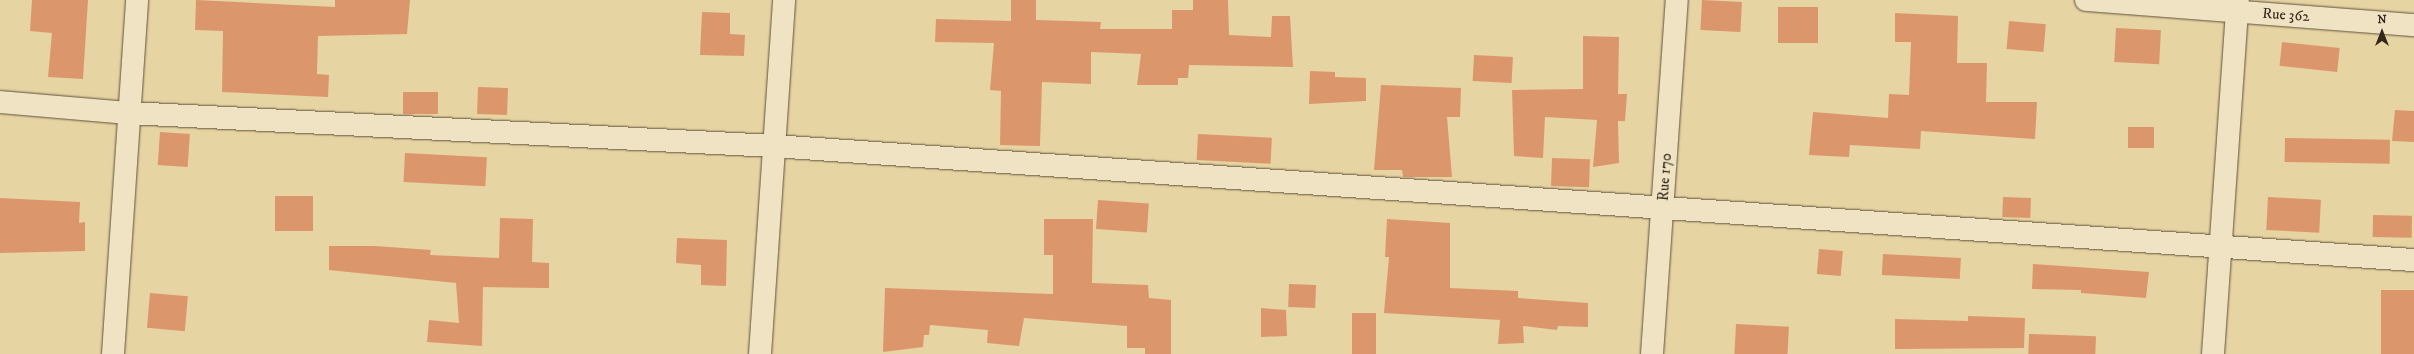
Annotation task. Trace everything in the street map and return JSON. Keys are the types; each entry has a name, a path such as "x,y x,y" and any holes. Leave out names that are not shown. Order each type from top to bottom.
{"street":[{"path":"113,354 137,0"},
{"path":"760,354 784,0"},
{"name":"Rue 170","path":"1652,354 1677,0"},
{"name":"Rue 362","path":"2086,0 2238,6 2414,24"},
{"path":"2213,354 2238,6"},
{"path":"0,102 130,113 774,146 2414,260"}],"building":[{"path":"32,0 88,0 83,79 48,77 52,33 30,31"},
{"path":"196,0 335,7 335,0 410,0 407,34 318,36 317,74 329,75 328,97 222,92 223,31 195,30"},
{"path":"1011,0 1036,0 1036,20 1101,22 1100,29 1172,29 1172,10 1193,10 1193,0 1228,0 1229,35 1271,37 1272,16 1290,16 1293,67 1189,65 1188,78 1178,78 1178,85 1137,85 1141,54 1091,52 1091,84 1042,82 1040,146 1000,145 1001,91 990,90 994,43 935,42 936,19 1011,21"},
{"path":"1702,0 1742,2 1740,32 1700,30"},
{"path":"1778,7 1818,7 1818,43 1778,43"},
{"path":"702,12 730,13 730,34 745,35 744,56 700,55"},
{"path":"1895,13 1958,16 1957,63 1987,63 1986,102 2037,102 2035,139 1921,131 1920,149 1850,145 1849,157 1809,155 1813,112 1888,118 1889,94 1909,95 1911,42 1895,42"},
{"path":"2009,21 2046,24 2043,52 2007,49"},
{"path":"2116,28 2161,30 2159,64 2114,62"},
{"path":"1583,36 1619,37 1618,94 1627,94 1625,121 1618,121 1619,163 1593,167 1597,120 1545,117 1543,158 1514,156 1512,90 1583,89"},
{"path":"2282,42 2340,48 2337,72 2279,66"},
{"path":"1474,55 1513,57 1512,83 1473,81"},
{"path":"1310,71 1335,72 1335,77 1366,78 1366,101 1309,104"},
{"path":"1381,85 1461,88 1460,117 1447,117 1452,177 1403,177 1402,170 1374,170"},
{"path":"478,87 508,88 507,115 477,114"},
{"path":"403,92 438,92 438,114 403,114"},
{"path":"2395,110 2414,111 2414,142 2392,141"},
{"path":"2128,127 2154,127 2154,148 2128,148"},
{"path":"160,132 190,134 188,167 158,165"},
{"path":"1198,134 1272,138 1271,164 1197,160"},
{"path":"2285,138 2390,140 2390,164 2285,162"},
{"path":"405,153 487,157 485,186 403,182"},
{"path":"1552,158 1590,159 1589,187 1551,186"},
{"path":"275,196 313,196 313,231 275,231"},
{"path":"2003,197 2031,198 2030,218 2002,217"},
{"path":"2268,197 2321,200 2319,233 2266,230"},
{"path":"0,198 80,202 79,223 85,222 85,251 0,253"},
{"path":"1098,200 1149,204 1147,232 1096,229"},
{"path":"2373,215 2412,216 2412,238 2373,237"},
{"path":"500,218 533,219 532,262 549,263 549,288 483,287 482,346 427,342 429,320 459,323 456,283 329,270 329,246 375,246 431,250 430,255 499,258"},
{"path":"1044,219 1093,219 1092,283 1148,285 1149,298 1171,300 1171,354 1145,354 1145,348 1127,348 1127,326 1024,318 1019,346 987,343 988,330 930,325 929,335 924,335 923,347 883,352 885,288 1053,294 1053,255 1044,255"},
{"path":"1387,219 1450,223 1450,288 1518,291 1518,298 1588,303 1588,327 1558,326 1557,330 1523,326 1524,343 1498,344 1500,320 1384,313 1389,257 1385,257"},
{"path":"677,238 727,240 726,286 701,285 701,265 676,263"},
{"path":"1819,249 1843,251 1841,276 1817,274"},
{"path":"1883,254 1961,258 1960,279 1882,275"},
{"path":"2033,264 2149,272 2146,298 2081,293 2081,290 2032,289"},
{"path":"1289,284 1316,285 1315,308 1288,307"},
{"path":"2381,290 2414,290 2414,354 2381,354"},
{"path":"150,293 188,296 185,331 147,328"},
{"path":"1261,308 1286,310 1287,336 1261,337"},
{"path":"1352,313 1376,313 1376,354 1352,354"},
{"path":"1968,316 2025,318 2024,348 1895,349 1895,319 1968,321"},
{"path":"1736,324 1789,327 1788,354 1734,354"},
{"path":"2029,334 2096,336 2095,354 2028,354"}]}
